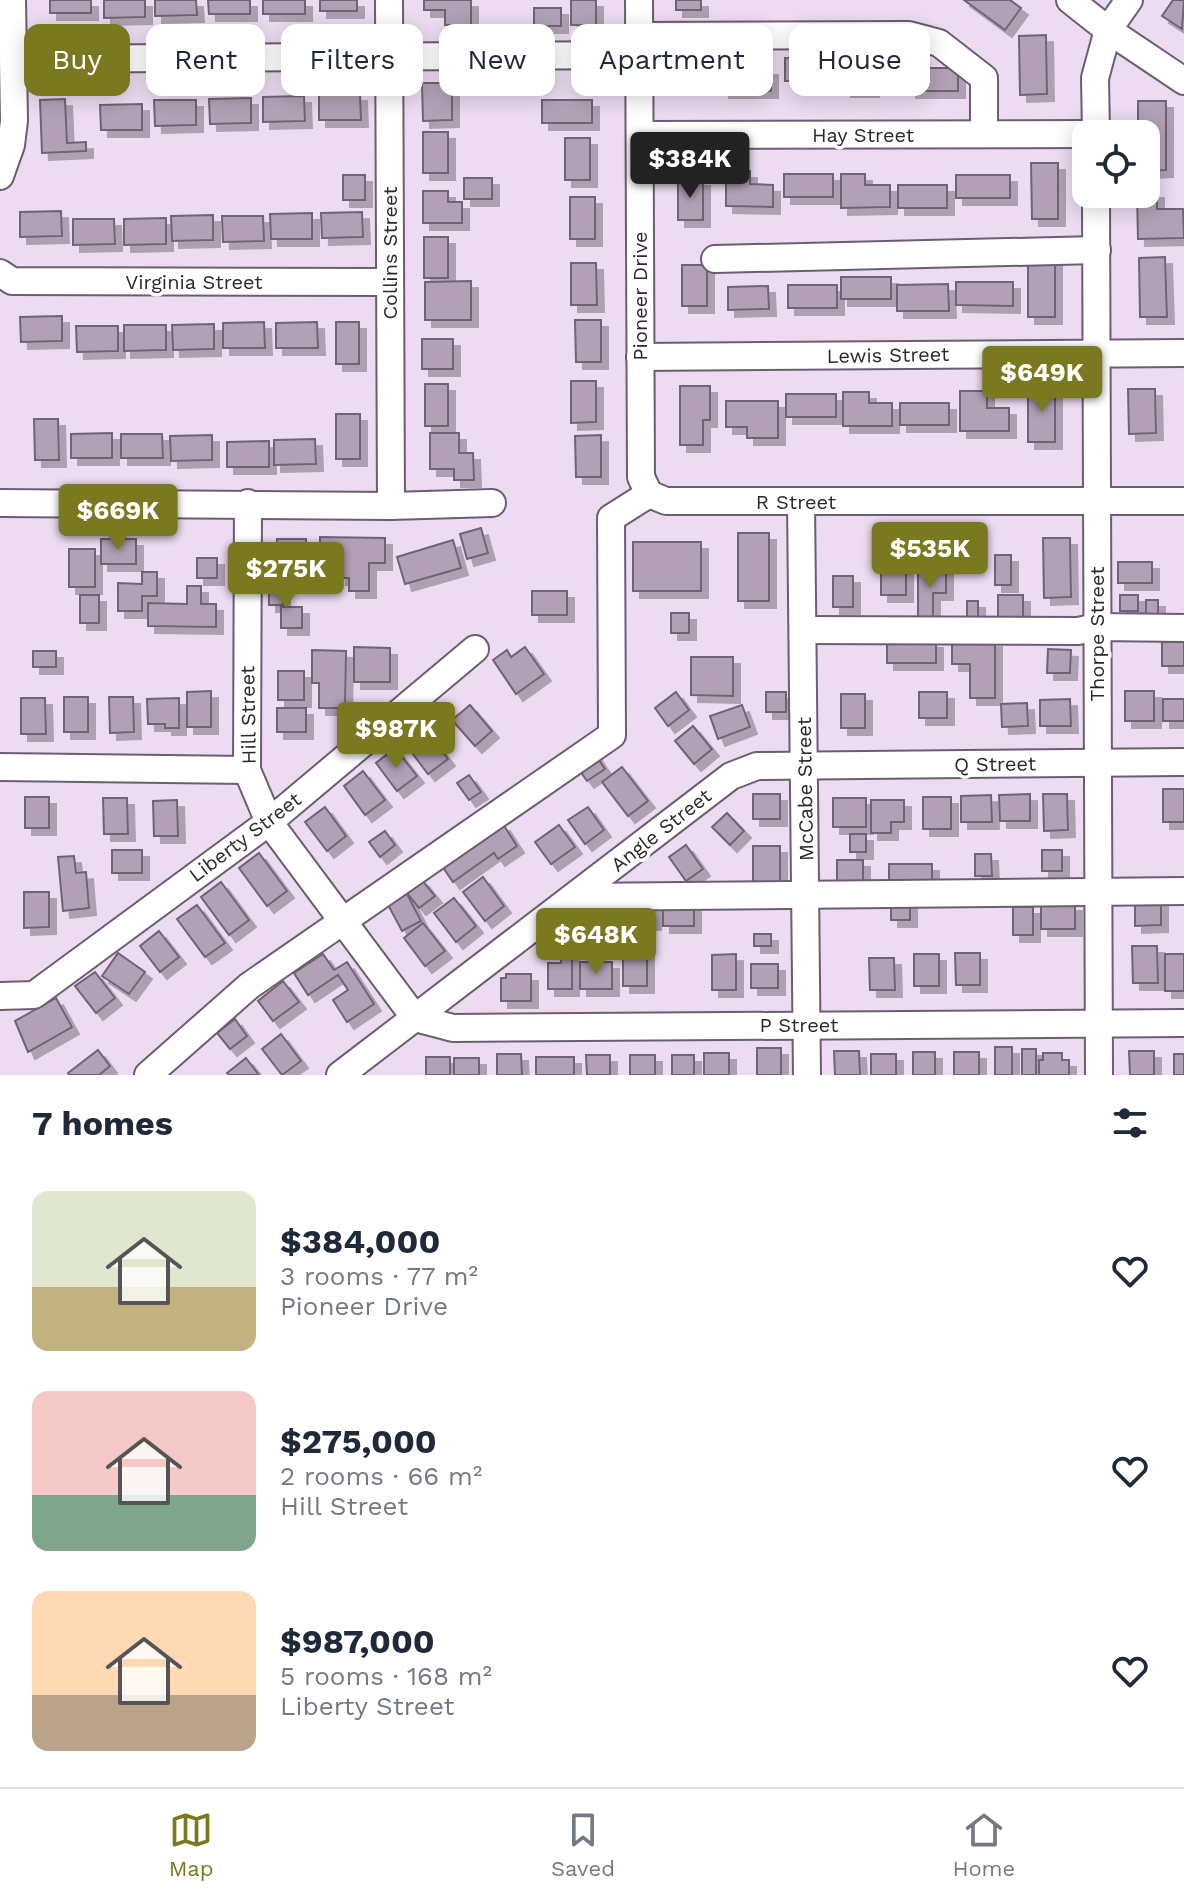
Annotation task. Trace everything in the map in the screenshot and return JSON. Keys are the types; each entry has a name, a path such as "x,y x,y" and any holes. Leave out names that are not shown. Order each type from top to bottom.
{"street":[{"path":"0,176 11,145 14,121 9,44 12,0"},
{"name":"Collins Street","path":"389,0 389,24"},
{"name":"Pioneer Drive","path":"639,0 639,24"},
{"path":"1070,0 1108,30 1184,81"},
{"path":"1096,120 1095,78 1108,30 1129,0"},
{"path":"773,40 909,35 939,43 984,78 984,134"},
{"path":"9,44 281,54"},
{"path":"423,56 571,49"},
{"name":"Collins Street","path":"390,96 391,506"},
{"name":"Pioneer Drive","path":"640,96 641,477 649,494"},
{"name":"Hay Street","path":"640,135 1072,134"},
{"name":"Thorpe Street","path":"1096,208 1099,1075"},
{"path":"715,259 1097,250"},
{"name":"Virginia Street","path":"0,273 12,281 390,282"},
{"name":"Lewis Street","path":"640,357 1184,353"},
{"path":"148,1075 249,986 612,735 611,518 649,494"},
{"name":"R Street","path":"649,494 666,501 1184,501"},
{"name":"McCabe Street","path":"801,502 807,1075"},
{"path":"0,503 391,506 492,503"},
{"name":"Hill Street","path":"248,503 247,770 269,822 415,1018"},
{"path":"803,630 1078,631 1097,627 1184,628"},
{"name":"Liberty Street","path":"0,996 34,995 269,822 475,649"},
{"name":"Q Street","path":"805,766 1184,762"},
{"name":"Angle Street","path":"340,1075 731,776 757,766 805,766"},
{"path":"0,767 247,770"},
{"path":"575,897 1184,891"},
{"name":"P Street","path":"415,1018 453,1028 1184,1023"}],"building":[{"path":"50,0 91,0 91,13 50,13"},
{"path":"104,0 145,0 145,17 104,18"},
{"path":"155,0 196,0 197,15 155,16"},
{"path":"208,0 250,0 250,14 209,14"},
{"path":"263,0 305,0 305,14 263,14"},
{"path":"320,0 357,0 357,11 320,11"},
{"path":"424,0 471,0 471,24 445,24 445,10 424,10"},
{"path":"571,0 596,0 596,24 571,24"},
{"path":"676,0 701,0 701,10 676,10"},
{"path":"964,0 1010,0 1021,8 1005,30"},
{"path":"1173,0 1184,0 1182,29 1162,16"},
{"path":"534,8 561,8 561,26 534,24"},
{"path":"1046,35 1047,94 1020,95 1019,36"},
{"path":"785,58 789,58 789,81 785,81"},
{"path":"930,68 958,68 958,91 930,91"},
{"path":"423,83 439,83 439,96 452,96 452,120 423,121"},
{"path":"304,96 305,121 263,122 263,97"},
{"path":"319,96 360,96 361,120 319,120"},
{"path":"251,98 251,123 210,124 209,99"},
{"path":"65,99 67,143 86,142 86,151 42,153 40,100"},
{"path":"154,100 196,100 196,125 155,126"},
{"path":"542,100 592,100 592,123 542,123"},
{"path":"1138,101 1166,101 1166,170 1160,170 1160,120 1138,120"},
{"path":"142,104 142,130 101,130 100,105"},
{"path":"423,132 448,132 448,173 423,173"},
{"path":"565,138 590,138 590,180 565,180"},
{"path":"1031,163 1058,163 1058,219 1032,219"},
{"path":"726,171 750,171 750,184 773,185 773,207 726,206"},
{"path":"784,174 833,174 833,197 784,197"},
{"path":"841,174 865,174 865,185 890,185 890,207 841,208"},
{"path":"343,175 365,175 365,200 343,200"},
{"path":"956,175 1010,175 1010,198 956,198"},
{"path":"464,178 492,178 492,199 464,199"},
{"path":"678,179 703,179 703,220 678,220"},
{"path":"898,185 947,185 947,208 898,208"},
{"path":"423,191 448,191 448,202 462,202 462,223 423,223"},
{"path":"570,197 595,197 595,239 570,239"},
{"path":"1137,208 1183,209 1184,238 1138,239"},
{"path":"61,211 62,236 20,237 20,212"},
{"path":"362,212 363,237 322,238 321,213"},
{"path":"312,213 312,239 271,239 270,214"},
{"path":"213,215 213,240 172,241 171,216"},
{"path":"222,216 263,216 264,241 223,242"},
{"path":"166,218 166,244 124,245 124,219"},
{"path":"73,219 114,219 115,244 73,245"},
{"path":"424,237 448,237 448,278 424,278"},
{"path":"1028,257 1055,257 1055,317 1028,317"},
{"path":"1165,257 1167,317 1140,317 1139,258"},
{"path":"571,263 596,263 597,305 571,305"},
{"path":"682,265 707,265 707,306 682,306"},
{"path":"841,277 891,277 891,299 841,299"},
{"path":"471,281 471,320 425,320 425,282"},
{"path":"956,282 1013,282 1013,306 956,305"},
{"path":"948,284 949,311 897,311 897,285"},
{"path":"788,285 837,285 837,308 788,308"},
{"path":"768,286 769,309 728,310 728,287"},
{"path":"62,316 62,341 21,342 20,317"},
{"path":"575,320 601,320 601,362 576,362"},
{"path":"264,322 265,348 223,348 223,323"},
{"path":"317,322 318,348 276,348 276,323"},
{"path":"336,322 359,322 359,364 336,364"},
{"path":"214,324 214,349 173,350 172,325"},
{"path":"124,325 166,325 166,350 124,351"},
{"path":"76,326 118,326 118,351 77,352"},
{"path":"422,339 453,339 453,369 422,369"},
{"path":"571,381 596,381 596,422 571,423"},
{"path":"425,384 448,384 448,426 425,426"},
{"path":"680,386 710,386 710,420 703,420 703,445 680,445"},
{"path":"1028,386 1055,386 1055,442 1028,442"},
{"path":"1128,389 1155,389 1156,433 1129,434"},
{"path":"960,391 987,391 987,408 1009,408 1009,431 960,431"},
{"path":"843,392 869,392 869,403 892,403 892,426 843,426"},
{"path":"786,394 836,394 836,417 786,417"},
{"path":"726,401 778,401 778,438 747,438 747,427 726,427"},
{"path":"900,403 949,403 949,425 900,425"},
{"path":"336,414 360,414 360,459 336,459"},
{"path":"34,419 58,419 59,460 35,460"},
{"path":"112,433 112,458 71,458 71,434"},
{"path":"430,433 459,433 459,453 473,453 474,480 454,480 454,469 430,469"},
{"path":"121,434 162,434 163,458 121,458"},
{"path":"212,435 212,460 171,461 170,436"},
{"path":"601,435 601,477 576,477 575,436"},
{"path":"315,439 316,464 274,465 274,440"},
{"path":"269,441 269,467 227,467 227,442"},
{"path":"481,528 488,553 467,559 460,534"},
{"path":"951,531 976,531 976,561 951,561"},
{"path":"738,533 769,533 769,601 738,601"},
{"path":"320,537 385,538 385,563 369,563 369,591 349,591 349,578 339,578 339,560 320,560"},
{"path":"1043,538 1070,538 1071,597 1044,598"},
{"path":"101,539 136,539 136,564 101,564"},
{"path":"277,539 306,539 306,583 277,583"},
{"path":"453,540 461,568 405,584 397,557"},
{"path":"633,542 701,542 701,591 633,591"},
{"path":"881,545 906,545 906,595 881,595"},
{"path":"69,549 95,549 95,587 69,587"},
{"path":"995,555 1011,555 1011,585 995,585"},
{"path":"197,558 217,558 217,578 197,578"},
{"path":"1118,562 1152,562 1152,583 1118,583"},
{"path":"918,568 946,568 946,593 933,593 933,620 918,620"},
{"path":"142,572 157,572 157,596 142,596 142,611 118,611 118,583 142,584"},
{"path":"833,576 853,576 853,607 833,607"},
{"path":"187,586 201,586 201,604 216,604 216,627 148,626 148,603 187,604"},
{"path":"269,588 283,588 283,607 302,607 302,628 281,628 281,605 269,605"},
{"path":"532,591 567,591 567,615 532,615"},
{"path":"80,595 99,595 99,623 80,623"},
{"path":"998,595 1023,595 1023,622 998,622"},
{"path":"1120,595 1138,595 1138,611 1120,611"},
{"path":"1146,600 1158,600 1158,623 1146,623"},
{"path":"967,601 978,601 978,618 967,618"},
{"path":"671,613 689,613 689,633 671,633"},
{"path":"995,640 995,698 970,698 970,664 952,664 952,641"},
{"path":"887,641 936,641 936,663 887,663"},
{"path":"1162,642 1184,642 1184,666 1162,666"},
{"path":"354,647 390,648 390,682 354,682"},
{"path":"525,647 544,674 516,694 493,660 507,650 511,657"},
{"path":"1048,649 1071,650 1070,673 1047,673"},
{"path":"312,650 346,651 345,708 319,708 319,683 312,683"},
{"path":"33,651 56,651 56,667 33,667"},
{"path":"691,657 733,657 733,696 691,695"},
{"path":"278,671 304,671 304,700 278,700"},
{"path":"211,691 211,727 187,727 187,692"},
{"path":"1125,691 1154,691 1154,721 1125,721"},
{"path":"676,692 689,710 668,726 655,708"},
{"path":"766,692 786,692 786,712 766,712"},
{"path":"919,692 947,692 947,718 919,718"},
{"path":"841,694 865,694 865,728 841,728"},
{"path":"64,697 88,697 88,732 64,732"},
{"path":"109,697 133,697 134,732 110,733"},
{"path":"21,698 45,698 46,734 21,734"},
{"path":"179,698 179,728 148,724 147,699"},
{"path":"1070,699 1071,726 1040,726 1040,700"},
{"path":"1163,699 1184,699 1184,721 1163,721"},
{"path":"1027,703 1028,726 1002,727 1001,704"},
{"path":"470,705 492,731 475,746 452,720"},
{"path":"742,705 750,727 718,739 710,716"},
{"path":"277,708 306,708 306,732 277,732"},
{"path":"693,726 712,749 694,764 675,741"},
{"path":"426,730 448,759 428,774 406,745"},
{"path":"395,748 417,776 397,791 376,763"},
{"path":"593,751 605,769 587,781 575,764"},
{"path":"622,767 648,801 628,816 602,782"},
{"path":"363,771 385,800 365,815 344,786"},
{"path":"469,775 481,792 469,800 457,783"},
{"path":"1163,789 1184,789 1184,822 1163,822"},
{"path":"753,794 780,794 780,819 753,819"},
{"path":"1030,794 1030,821 1000,821 999,795"},
{"path":"1043,794 1067,794 1068,830 1044,831"},
{"path":"991,795 992,822 961,822 961,796"},
{"path":"25,797 49,797 49,828 25,828"},
{"path":"923,797 951,797 951,829 923,829"},
{"path":"103,798 127,798 128,834 104,834"},
{"path":"833,798 866,798 866,827 833,827"},
{"path":"177,800 178,836 154,836 153,801"},
{"path":"871,800 904,800 904,822 891,822 891,833 871,833"},
{"path":"325,807 346,836 327,851 305,822"},
{"path":"588,807 604,830 585,844 568,820"},
{"path":"727,813 744,831 730,845 712,827"},
{"path":"503,824 517,846 498,859 494,853 453,882 442,866"},
{"path":"559,825 575,847 551,864 535,842"},
{"path":"385,831 395,845 380,857 369,842"},
{"path":"850,834 866,834 866,852 850,852"},
{"path":"686,845 703,869 686,881 669,857"},
{"path":"753,846 780,846 780,884 753,884"},
{"path":"112,850 142,850 142,873 112,873"},
{"path":"1042,850 1062,850 1062,871 1042,871"},
{"path":"259,853 287,891 267,906 239,868"},
{"path":"975,854 991,854 992,876 975,876"},
{"path":"74,856 76,873 86,872 89,908 63,911 58,857"},
{"path":"837,860 863,860 863,883 837,883"},
{"path":"889,864 932,864 932,885 889,885"},
{"path":"483,877 504,906 485,921 463,892"},
{"path":"422,880 435,896 419,908 406,892"},
{"path":"221,882 249,920 229,935 201,897"},
{"path":"24,892 49,892 49,927 24,928"},
{"path":"406,892 421,921 402,931 387,903"},
{"path":"454,898 476,926 456,942 434,913"},
{"path":"1135,900 1161,900 1161,925 1135,926"},
{"path":"891,902 910,902 910,920 891,920"},
{"path":"621,903 654,903 654,923 621,923"},
{"path":"1041,904 1075,904 1075,929 1041,929"},
{"path":"197,905 225,943 205,957 177,919"},
{"path":"663,905 694,905 694,926 663,926"},
{"path":"1013,907 1033,907 1033,935 1013,935"},
{"path":"578,917 598,917 598,936 578,936"},
{"path":"423,923 445,951 425,966 404,938"},
{"path":"159,931 179,957 160,972 140,946"},
{"path":"754,934 771,934 771,946 754,946"},
{"path":"1132,946 1157,946 1158,983 1133,983"},
{"path":"647,950 647,986 623,986 623,951"},
{"path":"561,952 572,952 572,989 548,989 548,963 561,963"},
{"path":"118,953 145,972 129,994 102,976"},
{"path":"955,953 980,953 980,985 956,985"},
{"path":"323,954 334,970 347,962 374,1004 347,1022 333,1000 348,990 338,975 308,995 294,973"},
{"path":"736,954 736,990 712,990 712,955"},
{"path":"914,954 939,954 939,986 914,986"},
{"path":"1165,954 1184,954 1184,991 1165,991"},
{"path":"869,958 894,958 895,990 870,990"},
{"path":"580,962 612,962 612,989 580,989"},
{"path":"751,964 778,964 778,988 751,988"},
{"path":"95,972 115,998 96,1013 75,986"},
{"path":"506,974 531,974 531,1001 501,1001 501,978 506,978"},
{"path":"283,981 299,1002 273,1021 258,1001"},
{"path":"56,998 72,1027 28,1052 15,1021"},
{"path":"235,1019 247,1036 230,1049 217,1033"},
{"path":"281,1034 301,1061 282,1075 262,1049"},
{"path":"995,1047 1012,1047 1012,1075 995,1075"},
{"path":"757,1048 781,1048 781,1075 757,1075"},
{"path":"1022,1049 1036,1049 1036,1075 1022,1075"},
{"path":"98,1050 110,1066 99,1075 69,1075 68,1073"},
{"path":"834,1051 859,1051 860,1075 835,1075"},
{"path":"1129,1051 1154,1051 1154,1075 1130,1075"},
{"path":"913,1052 935,1052 935,1075 913,1075"},
{"path":"954,1052 979,1052 979,1075 954,1075"},
{"path":"704,1053 729,1053 729,1075 704,1075"},
{"path":"1043,1053 1062,1053 1062,1060 1069,1060 1069,1075 1039,1075 1039,1060 1043,1060"},
{"path":"497,1054 521,1054 522,1075 497,1075"},
{"path":"871,1054 896,1054 896,1075 871,1075"},
{"path":"1174,1054 1184,1054 1184,1075 1174,1075"},
{"path":"586,1055 610,1055 610,1075 587,1075"},
{"path":"630,1055 655,1055 655,1075 630,1075"},
{"path":"672,1055 694,1055 694,1075 672,1075"},
{"path":"426,1057 450,1057 450,1075 426,1075"},
{"path":"536,1057 574,1057 574,1075 536,1075"},
{"path":"246,1058 259,1075 227,1073"},
{"path":"454,1058 479,1058 479,1075 454,1075"}]}
